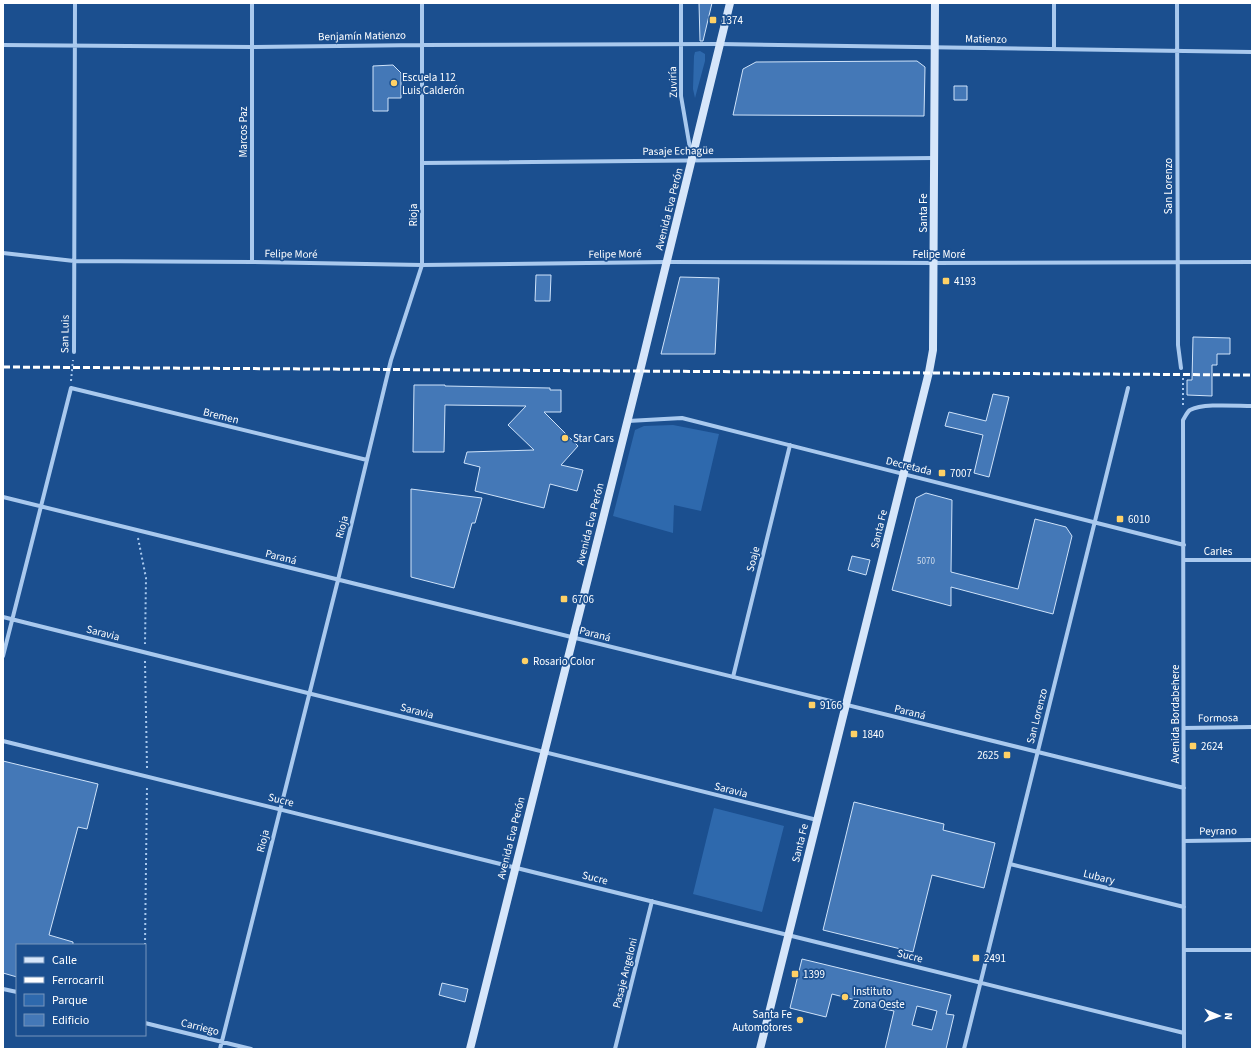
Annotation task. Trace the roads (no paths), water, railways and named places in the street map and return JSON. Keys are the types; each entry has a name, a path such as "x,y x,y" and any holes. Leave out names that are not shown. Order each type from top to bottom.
{"main road":[{"name":"Avenida Eva Perón","path":"470,1049 628,421 730,3"},
{"name":"Santa Fe","path":"760,1049 904,474 933,350 935,3"}],"street":[{"name":"San Luis","path":"74,352 75,3"},
{"name":"Marcos Paz","path":"252,3 252,262"},
{"name":"Rioja","path":"220,1049 310,694 391,360 422,265 422,3"},
{"name":"Zuviría","path":"681,3 681,96 692,160"},
{"path":"1054,3 1054,50"},
{"name":"San Lorenzo","path":"1177,3 1177,262 1178,344 1181,368"},
{"name":"Benjamín Matienzo","path":"3,45 252,47 720,44"},
{"name":"Matienzo","path":"720,44 1252,52"},
{"name":"Pasaje Echagüe","path":"422,163 934,158"},
{"name":"Felipe Moré","path":"3,253 74,261 422,265 667,262 1252,262"},
{"name":"Bremen","path":"41,507 71,388 367,460"},
{"name":"San Lorenzo","path":"964,1049 1128,388"},
{"name":"Avenida Bordabehere","path":"1184,1049 1183,420 1188,411 1196,408 1208,406 1252,406"},
{"name":"Decretada","path":"628,421 682,418 1184,545"},
{"name":"Soaje","path":"733,678 790,445"},
{"name":"Paraná","path":"3,498 1184,788"},
{"path":"3,656 41,507"},
{"name":"Carles","path":"1184,560 1252,560"},
{"name":"Saravia","path":"3,617 817,820"},
{"name":"Formosa","path":"1184,728 1252,726"},
{"name":"Sucre","path":"3,740 1184,1033"},
{"name":"Peyrano","path":"1184,840 1252,840"},
{"name":"Lubary","path":"1010,864 1184,907"},
{"name":"Pasaje Angeloni","path":"615,1049 652,901"},
{"path":"1184,950 1252,950"},
{"path":"3,989 16,992"},
{"name":"Carriego","path":"146,1023 251,1049"}],"railway":[{"path":"3,367 1252,375"}],"place":[{"name":"1374","path":"713,20"},
{"name":"Escuela 112 Luis Calderón","path":"394,83"},
{"name":"4193","path":"946,281"},
{"name":"Star Cars","path":"565,438"},
{"name":"7007","path":"942,473"},
{"name":"6010","path":"1120,519"},
{"name":"6706","path":"564,599"},
{"name":"Rosario Color","path":"525,661"},
{"name":"9166","path":"812,705"},
{"name":"1840","path":"854,734"},
{"name":"2624","path":"1193,746"},
{"name":"2625","path":"1007,755"},
{"name":"2491","path":"976,958"},
{"name":"1399","path":"795,974"},
{"name":"Instituto Zona Oeste","path":"845,997"},
{"name":"Santa Fe Automotores","path":"800,1020"}]}
